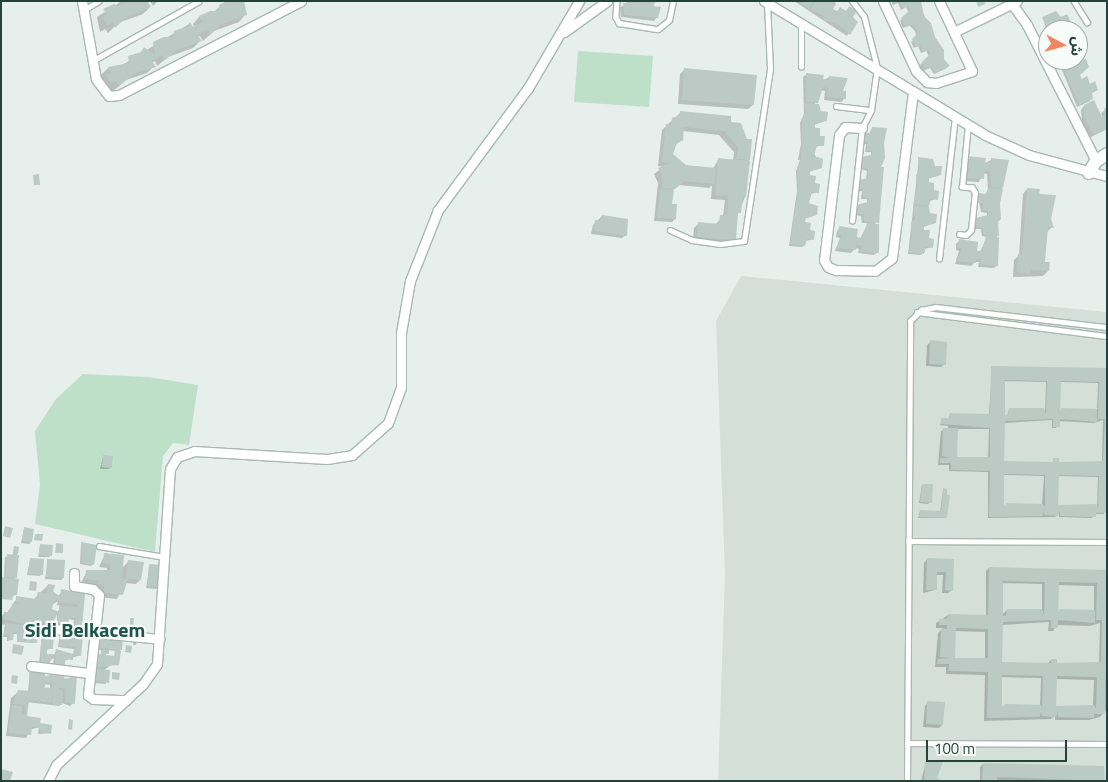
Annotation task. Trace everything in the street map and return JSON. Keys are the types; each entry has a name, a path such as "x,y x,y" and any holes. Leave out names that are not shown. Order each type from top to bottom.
{"street":[{"path":"83,6 93,61 102,90 109,96 119,95 301,1"},
{"path":"48,781 56,765 126,700 151,674 156,664 160,639 170,469 180,454 194,451 327,459 352,455 388,423 401,388 401,333 410,281 438,210 528,88 579,1"},
{"path":"560,35 607,1"},
{"path":"882,1 916,71 927,82 943,82 972,71 939,1"},
{"path":"766,2 968,125 1029,155 1097,163"},
{"path":"954,32 1013,2 1027,25 1097,163 1107,176"},
{"path":"862,128 845,127 839,134 824,260 828,267 836,270 875,271 892,258 913,91"},
{"path":"74,573 74,586 93,589 99,595 87,692 90,698 126,700"},
{"path":"55,629 160,639"},
{"path":"31,666 89,673"}],"lane":[{"path":"83,6 99,1"},
{"path":"93,61 199,1"},
{"path":"617,1 619,23 658,29 669,20 673,1"},
{"path":"852,1 864,17 877,68 871,110 862,128 852,221"},
{"path":"1074,1 1086,20"},
{"path":"670,230 692,240 720,244 744,241 770,69 766,2"},
{"path":"801,22 801,67"},
{"path":"836,106 871,110"},
{"path":"939,259 955,117"},
{"path":"959,234 966,235 971,230 975,193 972,188 962,187 968,125"},
{"path":"906,781 910,324 917,312 936,308 1107,327"},
{"path":"917,312 1107,336"},
{"path":"1028,327 1029,318"},
{"path":"908,541 1107,542"},
{"path":"99,546 165,557"},
{"path":"907,743 1107,744"}],"shaded area":[{"path":"741,276 1107,312 1107,781 718,781 725,575 716,321"}],"green space":[{"path":"578,51 653,56 649,107 574,102"},
{"path":"83,374 148,377 198,385 189,445 173,443 163,456 155,552 35,524 40,485 35,431 56,399"}],"building":[{"path":"123,1 147,1 151,7 127,17 115,28 113,22 107,26 102,17 107,15 103,9 114,4 119,6 124,4"},
{"path":"227,1 244,1 247,15 222,24 210,35 208,29 202,32 198,35 202,41 177,50 165,60 162,55 156,58 152,61 156,67 134,74 119,86 116,81 111,83 106,75 111,73 108,67 129,63 128,56 141,52 144,47 155,55 153,42 164,37 174,37 174,31 187,27 190,22 193,27 202,22 199,16 210,11 220,11 219,5"},
{"path":"654,1 654,6 661,7 658,18 624,15 623,3"},
{"path":"803,1 814,1 809,9 801,4"},
{"path":"815,1 834,1 836,4 833,9 837,11 840,7 846,11 849,6 857,11 853,17 858,22 850,35 839,25 824,20 823,15 810,10"},
{"path":"894,1 921,1 924,16 931,23 935,37 944,50 944,59 950,66 936,72 932,67 925,70 922,62 930,54 929,50 923,52 920,45 916,47 912,39 918,33 914,25 905,27 901,18 910,10 908,6 903,9 900,2 895,4"},
{"path":"976,1 984,1 985,4 978,7"},
{"path":"1056,11 1061,17 1067,14 1070,20 1044,20 1042,17"},
{"path":"684,68 757,75 754,105 682,100"},
{"path":"1064,70 1086,70 1080,75 1082,79 1087,76 1090,84 1095,81 1098,90 1092,93 1093,99 1079,105"},
{"path":"806,73 824,75 823,79 829,80 829,76 848,78 843,91 846,91 846,99 827,97 828,88 823,87 818,103 806,102"},
{"path":"1094,100 1102,117 1106,115 1104,109 1107,107 1107,128 1093,135 1084,117 1084,105"},
{"path":"804,103 819,104 821,111 828,112 827,121 815,124 815,128 820,128 820,136 825,136 824,146 817,145 814,156 823,159 822,168 810,171 810,175 816,176 815,183 820,184 819,193 812,192 809,203 818,206 817,215 806,218 805,222 811,223 810,230 815,231 814,240 807,239 805,246 790,244 798,188 797,168 801,159 802,120 806,112"},
{"path":"680,111 731,116 731,122 741,123 747,139 752,139 750,160 736,159 738,147 724,131 684,127 683,141 678,140 673,154 686,165 716,168 715,184 685,181 675,189 662,188 662,178 658,168 670,163 662,162 666,124 671,125 672,118 680,115"},
{"path":"872,127 887,128 884,143 885,158 881,167 884,167 879,223 864,221 863,214 855,214 856,205 868,202 868,198 863,197 863,190 858,189 859,180 868,178 868,169 859,167 860,157 872,155 872,151 867,150 867,142 862,142 863,133 870,133"},
{"path":"967,156 986,158 985,162 991,163 991,158 1009,160 1003,188 991,187 990,171 985,170 984,179 965,178 966,170 969,170"},
{"path":"918,157 933,159 935,166 942,166 941,175 929,178 929,182 934,183 934,190 939,191 938,200 931,199 929,206 913,204 917,190"},
{"path":"718,158 750,161 746,197 743,197 741,213 738,213 736,240 697,237 698,222 719,224 720,215 727,215 728,196 715,195"},
{"path":"39,174 40,185 34,185 33,175"},
{"path":"660,188 674,190 672,204 677,204 676,219 657,218"},
{"path":"988,188 1003,189 1000,203 1001,219 998,222 999,236 984,235 983,228 976,227 976,218 988,215 988,211 983,211 983,203 978,203 979,193 986,194"},
{"path":"1027,188 1040,189 1039,194 1056,195 1051,219 1054,228 1048,227 1045,262 1050,262 1049,271 1031,270 1031,274 1017,273 1018,254 1022,254"},
{"path":"913,205 929,207 930,213 937,214 936,223 924,226 924,230 930,230 929,238 934,239 933,248 926,247 924,254 909,252 912,238 911,223 915,219"},
{"path":"602,215 628,219 627,236 594,231 595,220 601,221"},
{"path":"867,223 879,224 879,253 861,251 862,246 856,245 856,250 837,248 842,235 838,234 839,226 858,229 857,237 862,238"},
{"path":"986,236 999,237 998,266 981,264 981,259 976,259 976,263 957,261 962,248 958,248 959,239 978,242 977,251 982,251"},
{"path":"930,340 947,342 946,365 929,364"},
{"path":"991,366 1107,368 1107,513 1096,513 1096,517 1060,516 1060,511 1058,516 1044,515 1043,511 1043,516 989,517 990,471 951,470 951,463 940,463 940,458 951,458 942,456 943,428 958,428 957,457 990,457 990,428 941,424 941,418 949,418 950,413 990,414","holes":["1005,380 1047,381 1046,414 1044,408 1009,408 1008,415 1005,415","1061,381 1099,382 1098,419 1105,419 1103,461 1059,462 1059,458 1053,458 1053,462 1004,461 1005,421 1053,419 1053,427 1060,427 1060,419 1097,422 1097,409 1061,408 1060,414","1004,474 1045,475 1045,507 1043,504 1007,503 1004,506","1059,475 1099,476 1098,507 1096,504 1058,505"]},
{"path":"103,455 113,456 112,468 102,467"},
{"path":"922,484 933,484 932,503 920,502"},
{"path":"943,488 947,489 947,495 950,495 947,518 919,517 920,510 941,511"},
{"path":"5,526 13,528 10,538 3,536"},
{"path":"24,527 34,529 32,542 22,541"},
{"path":"35,534 43,534 42,541 34,540"},
{"path":"81,542 97,545 94,565 82,563"},
{"path":"56,543 63,544 63,553 55,553"},
{"path":"40,544 53,545 52,556 39,555"},
{"path":"14,546 19,547 18,554 13,553"},
{"path":"104,553 124,555 122,578 126,578 128,560 144,562 141,580 128,579 123,595 103,593 104,585 98,584 99,580 85,579 86,570 110,570 111,564 103,563"},
{"path":"7,554 19,555 17,578 5,577"},
{"path":"30,558 44,559 43,575 28,574"},
{"path":"927,558 954,559 953,591 945,590 946,572 937,572 937,590 926,590"},
{"path":"47,559 65,560 64,578 46,577"},
{"path":"149,564 161,565 159,587 147,586"},
{"path":"989,567 1107,570 1105,714 1094,714 1094,718 1058,717 1058,712 1056,717 1042,716 1041,712 1040,717 987,718 988,672 948,671 949,664 937,664 938,659 949,658 940,657 941,629 947,629 947,625 939,625 939,619 947,619 948,614 988,615","holes":["1003,581 1045,582 1044,615 1042,609 1007,609 1006,616 1003,616","1059,582 1097,583 1096,620 1102,620 1101,662 1057,663 1057,659 1051,659 1051,663 1002,662 1003,622 1051,620 1051,628 1058,628 1058,620 1095,623 1095,610 1059,609 1058,615","956,628 988,629 988,658 955,658","1002,675 1043,676 1042,708 1041,705 1005,704 1002,707","1057,676 1097,677 1096,708 1094,705 1056,706"]},
{"path":"1,577 19,579 17,595 13,595 12,600 1,599"},
{"path":"30,581 37,582 36,591 29,590"},
{"path":"48,584 55,585 53,592 60,596 60,601 54,600 52,609 59,612 59,606 77,607 77,604 60,603 61,589 85,594 82,627 75,626 76,618 69,618 69,624 58,623 58,613 53,622 47,624 41,620 43,630 32,629 32,622 30,625 3,619 4,612 9,612 13,603 20,604 16,602 16,596 36,599 38,592 47,593"},
{"path":"130,618 134,618 133,631 130,630"},
{"path":"5,623 27,625 24,642 17,642 17,632 14,632 13,640 8,640 9,635 4,635"},
{"path":"41,632 54,632 53,649 47,649 47,654 54,654 49,664 41,664"},
{"path":"60,632 83,635 81,656 74,655 75,647 59,646"},
{"path":"26,634 38,636 37,643 25,642"},
{"path":"100,635 123,638 122,650 99,648"},
{"path":"13,644 24,646 22,655 12,653"},
{"path":"126,645 132,646 131,653 125,652"},
{"path":"56,649 73,654 73,660 65,659 65,665 55,664"},
{"path":"102,650 109,650 109,654 101,654"},
{"path":"115,650 121,651 119,665 96,667 97,654 114,656"},
{"path":"29,669 45,670 45,676 65,673 64,678 70,679 71,674 77,674 75,704 65,703 66,689 58,688 63,691 62,705 52,704 53,690 51,703 29,700 27,716 41,718 40,723 52,725 51,734 40,732 40,728 32,727 31,735 8,733 12,705 22,706 22,713 25,714 26,705 13,704 18,690 30,691","holes":["45,683 53,683 52,688 38,687 45,687"]},
{"path":"95,669 110,670 109,683 94,681"},
{"path":"112,672 120,673 119,680 112,679"},
{"path":"12,675 18,676 17,684 11,683"},
{"path":"927,701 945,702 943,725 926,724"},
{"path":"69,719 73,720 72,730 68,729"},
{"path":"925,761 943,762 937,778 943,781 924,781"},
{"path":"983,763 1104,766 1105,781 997,777 997,781 982,781"},
{"path":"1,769 13,772 10,781 1,781"}],"district":[{"name":"Sidi Belkacem","path":"85,629"}]}
